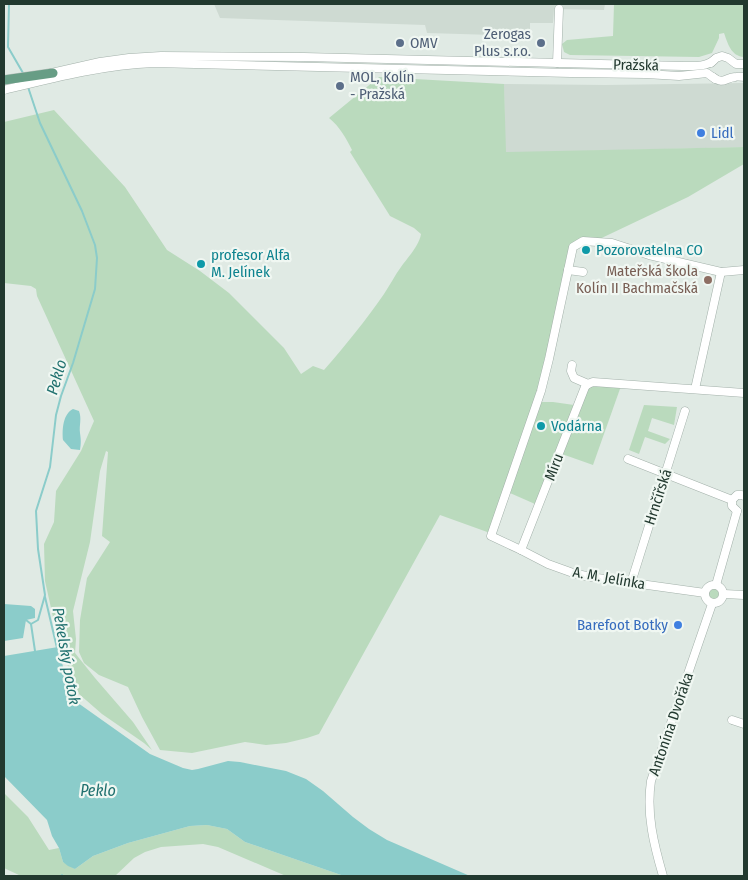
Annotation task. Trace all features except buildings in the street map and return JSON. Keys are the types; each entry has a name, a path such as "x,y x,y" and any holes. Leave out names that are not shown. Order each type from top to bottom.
{"main road":[{"path":"11,82 34,79 54,73"}],"street":[{"path":"557,63 558,10"},
{"name":"Pražská","path":"54,73 100,62 161,56 695,66 708,64 714,60"},
{"path":"715,78 710,70 711,64 718,57 726,57 736,64 744,64"},
{"path":"729,79 734,74 735,69 731,60"},
{"path":"34,79 121,66 171,63 679,76 705,73 721,81 734,77 744,77"},
{"path":"4,85 11,82"},
{"path":"4,90 11,82"},
{"path":"583,272 568,270 573,247 583,241 612,243 721,272 744,270"},
{"name":"A. M. Jelínka","path":"568,270 541,392 491,536 573,574 705,593"},
{"path":"695,389 721,272"},
{"path":"572,366 571,371 574,378 588,384 593,382 744,393"},
{"name":"Míru","path":"522,550 585,387 588,384"},
{"name":"Hrnčířská","path":"631,583 685,411"},
{"path":"628,459 732,500"},
{"path":"716,585 741,510 732,506 732,500 734,496 743,495 744,486"},
{"path":"716,585 722,589 724,594 720,602 712,604 707,600 705,593 708,587 716,585"},
{"path":"724,594 744,595"},
{"name":"Antonína Dvořáka","path":"663,873 656,852 650,818 649,793 651,781 712,604"},
{"path":"732,720 744,724"}],"shaded area":[{"path":"214,4 605,4 604,10 554,9 553,23 530,23 530,36 427,33 425,25 220,18"},
{"path":"744,83 744,147 505,153 504,84"}],"green space":[{"path":"614,4 744,4 744,57 733,52 724,33 719,34 712,53 699,57 570,55 564,52 562,44 567,40 613,36"},
{"path":"379,77 504,84 506,152 744,147 744,164 688,197 570,253 538,391 490,533 440,515 319,734 286,743 266,745 245,742 192,753 160,750 128,687 99,675 84,663 79,652 80,620 87,578 110,542 102,536 108,452 106,451 100,471 90,542 73,611 76,639 75,653 133,722 152,750 102,714 79,694 70,673 53,617 45,581 44,544 54,522 56,491 81,451 94,421 37,296 36,289 31,286 4,283 4,122 54,110 125,187 167,250 200,271 229,293 284,348 301,374 313,366 324,370 377,304 416,247 420,238 421,234 414,228 390,216 350,152 352,150 345,137 329,118"},
{"path":"589,386 621,386 593,465 562,454"},
{"path":"541,402 574,405 535,504 510,493"},
{"path":"644,405 677,407 674,425 652,418 648,431 670,439 665,444 645,437 639,454 629,450"},
{"path":"712,588 716,588 720,594 716,600 712,600 708,596 708,592"},
{"path":"4,793 28,817 49,850 59,848 63,862 75,869 93,856 128,843 190,826 207,825 227,829 245,842 344,876 286,876 218,847 203,844 161,847 145,852 134,858 115,876 21,876 4,868"}],"water":[{"path":"73,409 79,411 80,414 80,450 71,449 63,440 65,418"},
{"path":"4,604 31,606 35,609 35,618 26,620 23,638 4,641"},
{"name":"Peklo","path":"58,647 68,686 78,703 150,754 192,770 228,761 286,771 306,779 353,817 387,840 470,876 344,876 245,842 227,829 207,825 190,826 128,843 93,856 75,869 68,866 63,862 47,820 4,776 4,656"}],"waterway":[{"name":"Peklo","path":"9,4 8,47 23,73"},
{"name":"Peklo","path":"28,87 40,123 82,211 95,245 97,258 95,289 61,396 56,415 50,467 36,511 38,549 45,595 38,620 31,624 35,651"},
{"name":"Pekelský potok","path":"45,597 57,648"},
{"name":"Peklo","path":"26,620 31,624"}],"place":[{"name":"OMV","path":"400,43"},
{"name":"Zerogas Plus s.r.o.","path":"541,43"},
{"name":"MOL, Kolín - Pražská","path":"340,86"},
{"name":"Lidl","path":"701,133"},
{"name":"Pozorovatelna CO","path":"586,250"},
{"name":"profesor Alfa M. Jelínek","path":"201,264"},
{"name":"Mateřská škola Kolín II Bachmačská","path":"708,280"},
{"name":"Vodárna","path":"541,426"},
{"name":"Barefoot Botky","path":"678,625"}]}
